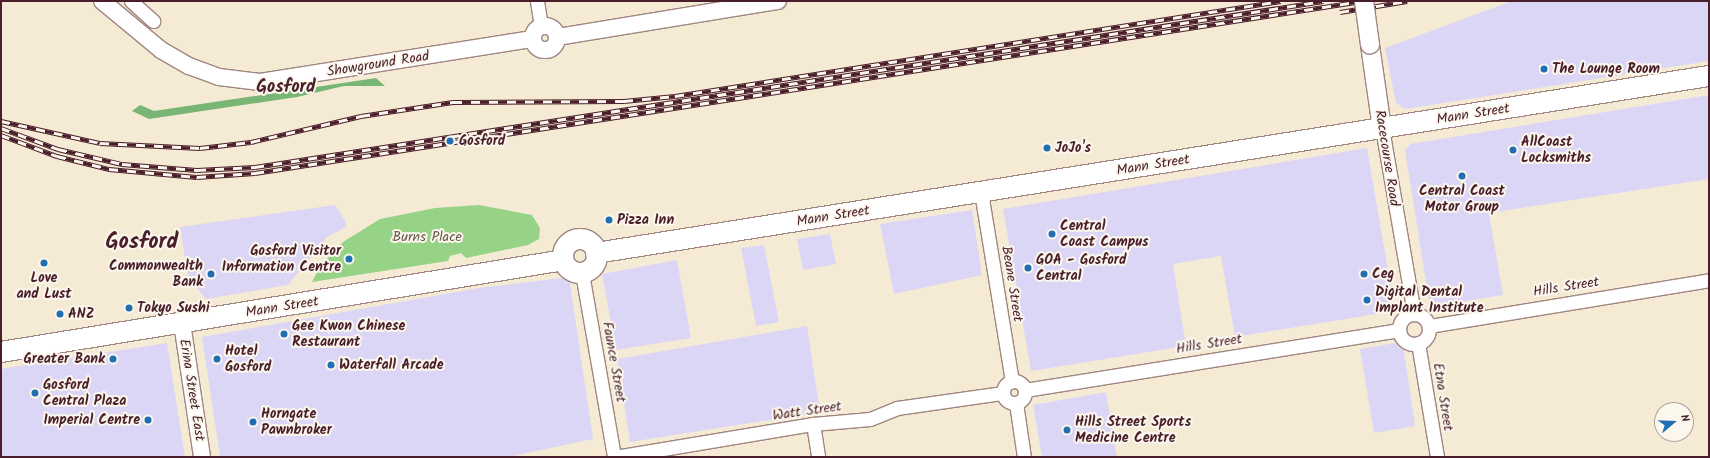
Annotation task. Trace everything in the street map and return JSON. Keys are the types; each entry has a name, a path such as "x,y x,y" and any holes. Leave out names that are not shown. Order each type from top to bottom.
{"main road":[{"name":"Racecourse Road","path":"1364,1 1382,128"},
{"name":"Mann Street","path":"596,253 1709,76"},
{"path":"576,240 587,241 596,253 594,264 582,273 572,271 564,260 567,245 576,240"},
{"name":"Mann Street","path":"1,352 564,260"}],"street":[{"name":"Showground Road","path":"102,1 161,50 189,66 219,77 260,82 537,32"},
{"path":"131,1 153,21"},
{"path":"537,1 537,32 540,49 548,49 557,37 778,1"},
{"name":"Racecourse Road","path":"1382,128 1414,314"},
{"name":"Beane Street","path":"981,192 1012,381"},
{"name":"Faunce Street","path":"582,273 614,457"},
{"name":"Hills Street","path":"1429,326 1709,280"},
{"path":"1414,314 1425,318 1429,326 1428,334 1418,343 1406,341 1399,330 1405,317 1414,314"},
{"name":"Erina Street East","path":"182,323 202,457"},
{"name":"Hills Street","path":"1025,390 1399,330"},
{"name":"Etna Street","path":"1418,343 1437,457"},
{"path":"1012,381 1018,382 1025,390 1022,400 1016,403 1008,402 1003,394 1006,384 1012,381"},
{"name":"Watt Street","path":"614,457 813,424 870,419 897,408 1003,394"},
{"path":"1016,403 1024,457"},
{"path":"813,424 818,457"}],"shaded area":[{"path":"1512,1 1709,1 1709,61 1405,109 1396,103 1385,48"},
{"path":"1709,95 1709,179 1489,213 1503,295 1430,307 1405,150 1410,144"},
{"path":"1367,148 1395,311 1235,337 1221,256 1173,264 1186,346 1031,371 1003,209"},
{"path":"335,205 346,222 346,227 327,237 288,285 206,299 188,277 180,227"},
{"path":"972,210 982,275 894,294 880,224"},
{"path":"830,234 836,264 803,270 797,239"},
{"path":"764,245 779,322 756,326 741,248"},
{"path":"677,260 691,338 616,350 602,274"},
{"path":"569,277 593,439 508,457 220,457 202,337 479,288"},
{"path":"807,326 820,412 630,442 617,359"},
{"path":"167,343 185,457 1,457 1,369"},
{"path":"1395,343 1404,351 1415,426 1374,433 1360,349"},
{"path":"1106,392 1117,457 1042,457 1033,405"}],"green space":[{"path":"376,78 385,86 344,86 297,97 149,119 132,111 140,105 154,111"},
{"name":"Burns Place","path":"479,205 532,215 540,228 539,239 528,245 466,258 461,253 450,256 448,261 312,282 321,265 343,242 380,219 435,208"}],"railway":[{"path":"1,121 100,143 200,148 251,142 361,116 453,102 624,101 675,96 1281,1"},
{"path":"1,128 58,149 122,164 197,170 255,167 1323,1"},
{"path":"1,135 57,156 109,169 197,177 255,173 1362,1"},
{"path":"1340,12 1407,1"}],"place":[{"name":"The Lounge Room","path":"1544,69"},
{"name":"Gosford","path":"450,141"},
{"name":"JoJo's","path":"1047,148"},
{"name":"AllCoast Locksmiths","path":"1513,150"},
{"name":"Central Coast Motor Group","path":"1462,176"},
{"name":"Pizza Inn","path":"609,220"},
{"name":"Central Coast Campus","path":"1052,234"},
{"name":"Gosford Visitor Information Centre","path":"349,259"},
{"name":"Love and Lust","path":"44,263"},
{"name":"GOA - Gosford Central","path":"1028,268"},
{"name":"Commonwealth Bank","path":"211,274"},
{"name":"Ceg","path":"1364,274"},
{"name":"Digital Dental Implant Institute","path":"1367,300"},
{"name":"Tokyo Sushi","path":"129,308"},
{"name":"ANZ","path":"60,314"},
{"name":"Gee Kwon Chinese Restaurant","path":"284,334"},
{"name":"Greater Bank","path":"113,359"},
{"name":"Hotel Gosford","path":"217,359"},
{"name":"Waterfall Arcade","path":"331,365"},
{"name":"Gosford Central Plaza","path":"35,393"},
{"name":"Imperial Centre","path":"148,420"},
{"name":"Horngate Pawnbroker","path":"253,422"},
{"name":"Hills Street Sports Medicine Centre","path":"1067,430"}],"district":[{"name":"Gosford","path":"286,88"},
{"name":"Gosford","path":"142,243"}]}
